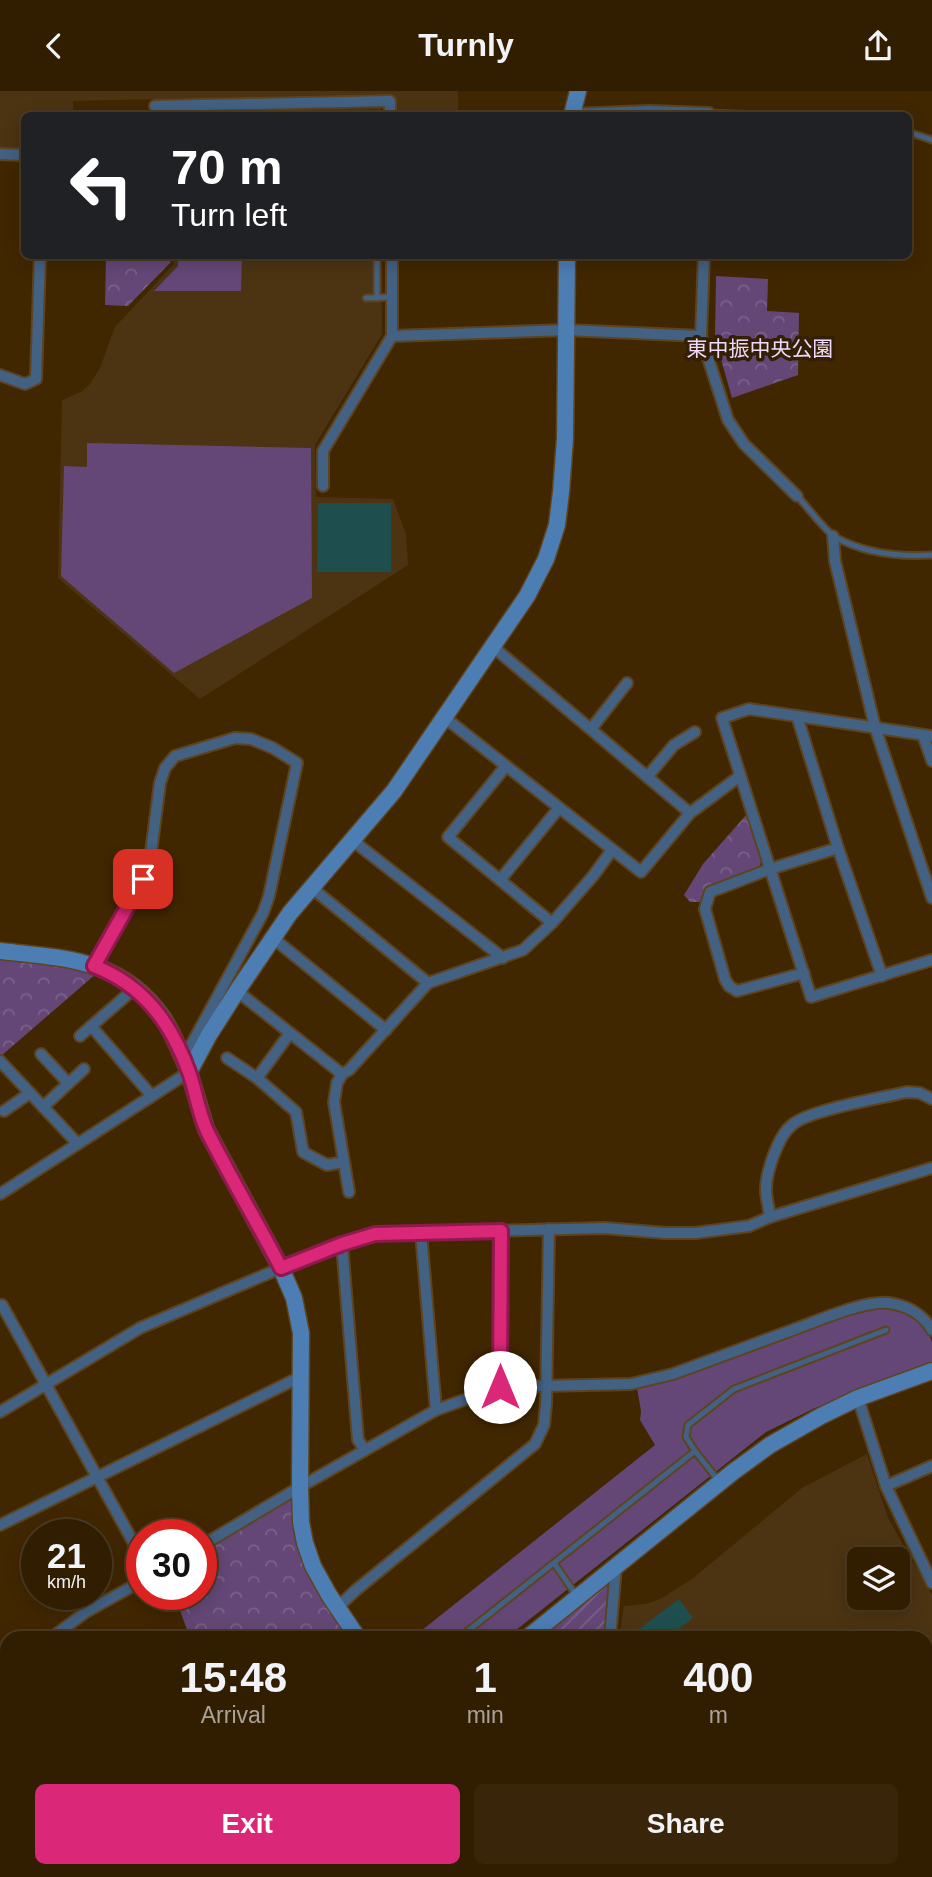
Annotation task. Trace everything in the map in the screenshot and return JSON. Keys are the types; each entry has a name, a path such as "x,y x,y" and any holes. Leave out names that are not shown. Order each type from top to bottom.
{"street":[{"path":"574,112 578,91"},
{"path":"155,106 390,101 390,112"},
{"path":"630,112 669,112"},
{"path":"0,154 21,155"},
{"path":"0,375 25,384 36,379 40,259"},
{"path":"323,487 323,451 392,337 391,259"},
{"path":"0,1194 152,1096 186,1066 290,912 394,791 527,596 546,559 556,526 565,439 566,259"},
{"path":"704,259 701,336 728,420 744,444 797,496"},
{"path":"392,337 567,330 701,336"},
{"path":"833,536 835,561 875,727 932,898"},
{"path":"492,646 690,813"},
{"path":"591,729 627,683"},
{"path":"932,761 928,735 749,709 722,718 811,997 932,960"},
{"path":"797,716 882,976"},
{"path":"444,717 640,872 690,813 740,776"},
{"path":"648,777 674,745 695,732"},
{"path":"94,966 143,879 151,852 160,783 165,768 176,757 235,738 251,739 273,748 297,763 263,913 186,1066"},
{"path":"506,766 448,837 552,923"},
{"path":"500,880 559,808"},
{"path":"352,840 503,958"},
{"path":"804,973 737,991 729,986 705,909 710,893 770,869 838,848"},
{"path":"349,1192 334,1102 337,1083 342,1074 349,1070 428,983 523,950 552,923 612,850"},
{"path":"312,888 428,983"},
{"path":"272,938 386,1030"},
{"path":"0,951 87,962 135,988 163,1019 186,1066 206,1129 281,1268 294,1298 301,1333 300,1487 305,1543 313,1566 352,1631"},
{"path":"80,1036 135,988"},
{"path":"237,991 342,1074"},
{"path":"91,1026 152,1096"},
{"path":"257,1078 290,1033"},
{"path":"41,1054 68,1083"},
{"path":"227,1058 257,1078 296,1112 303,1152 327,1165 344,1162"},
{"path":"0,1061 78,1144"},
{"path":"43,1107 84,1069"},
{"path":"770,1217 766,1189 772,1161 781,1138 792,1124 810,1115 907,1092 920,1093 932,1099"},
{"path":"4,1111 30,1093"},
{"path":"0,1412 140,1328 281,1268 375,1234 604,1227 695,1233 749,1226 770,1217 932,1168"},
{"path":"337,1608 535,1444 544,1425 547,1386 549,1229"},
{"path":"500,1387 501,1231"},
{"path":"421,1233 436,1410"},
{"path":"342,1244 358,1440 365,1450"},
{"path":"1,1304 126,1528"},
{"path":"217,1536 436,1410 500,1387 631,1384 653,1380 832,1315 872,1304 900,1305 915,1312 931,1325"},
{"path":"536,1631 769,1445 858,1398 932,1371"},
{"path":"0,1525 302,1376"},
{"path":"858,1398 886,1486 930,1576"},
{"path":"886,1486 932,1466"},
{"path":"611,1631 616,1566"},
{"path":"60,1631 86,1612 126,1590"}],"lane":[{"path":"912,134 932,141"},
{"path":"377,259 377,298"},
{"path":"366,298 392,297"},
{"path":"797,496 833,536 881,553 932,555"},
{"path":"720,1482 686,1437 688,1425 734,1389 886,1330"},
{"path":"468,1631 695,1451"},
{"path":"554,1563 578,1597"}],"shaded area":[{"path":"0,91 458,91 458,112 393,112 390,94 73,101 73,112 21,112 21,151 0,151"},
{"path":"381,108 381,112 189,112"},
{"path":"174,259 381,259 382,334 315,445 316,497 393,499 406,534 408,565 200,699 58,578 62,400 81,392 90,384 100,368 115,327 174,264"},
{"path":"867,1454 888,1518 905,1547 847,1547 847,1610 910,1610 910,1556 932,1595 932,1631 620,1631 624,1606 646,1604 662,1598 692,1579 802,1488"}],"green space":[{"path":"106,259 166,259 171,262 128,306 105,305"},
{"path":"178,259 242,259 241,291 154,291 178,266"},
{"name":"東中振中央公園","path":"716,276 768,279 767,311 799,313 798,375 732,398 715,338"},
{"path":"87,443 311,448 312,598 174,673 61,576 64,466 87,467"},
{"path":"747,814 762,859 759,868 710,886 701,902 690,902 684,895 703,864"},
{"path":"0,957 56,963 97,973 1,1056 0,1055"},
{"path":"886,1308 915,1318 930,1335 932,1365 815,1408 766,1432 515,1631 421,1631 655,1445 640,1420 637,1388 698,1371 863,1312"},
{"path":"296,1494 297,1522 348,1631 187,1631 180,1610 217,1610 217,1541"},
{"path":"612,1570 608,1631 536,1631"}],"water":[{"path":"318,503 391,503 391,572 317,572"},
{"path":"679,1599 693,1618 676,1631 639,1629"}],"route":[{"path":"143,879 94,966 131,985 163,1019 189,1072 206,1129 281,1268 375,1234 501,1231 500,1387"}]}
